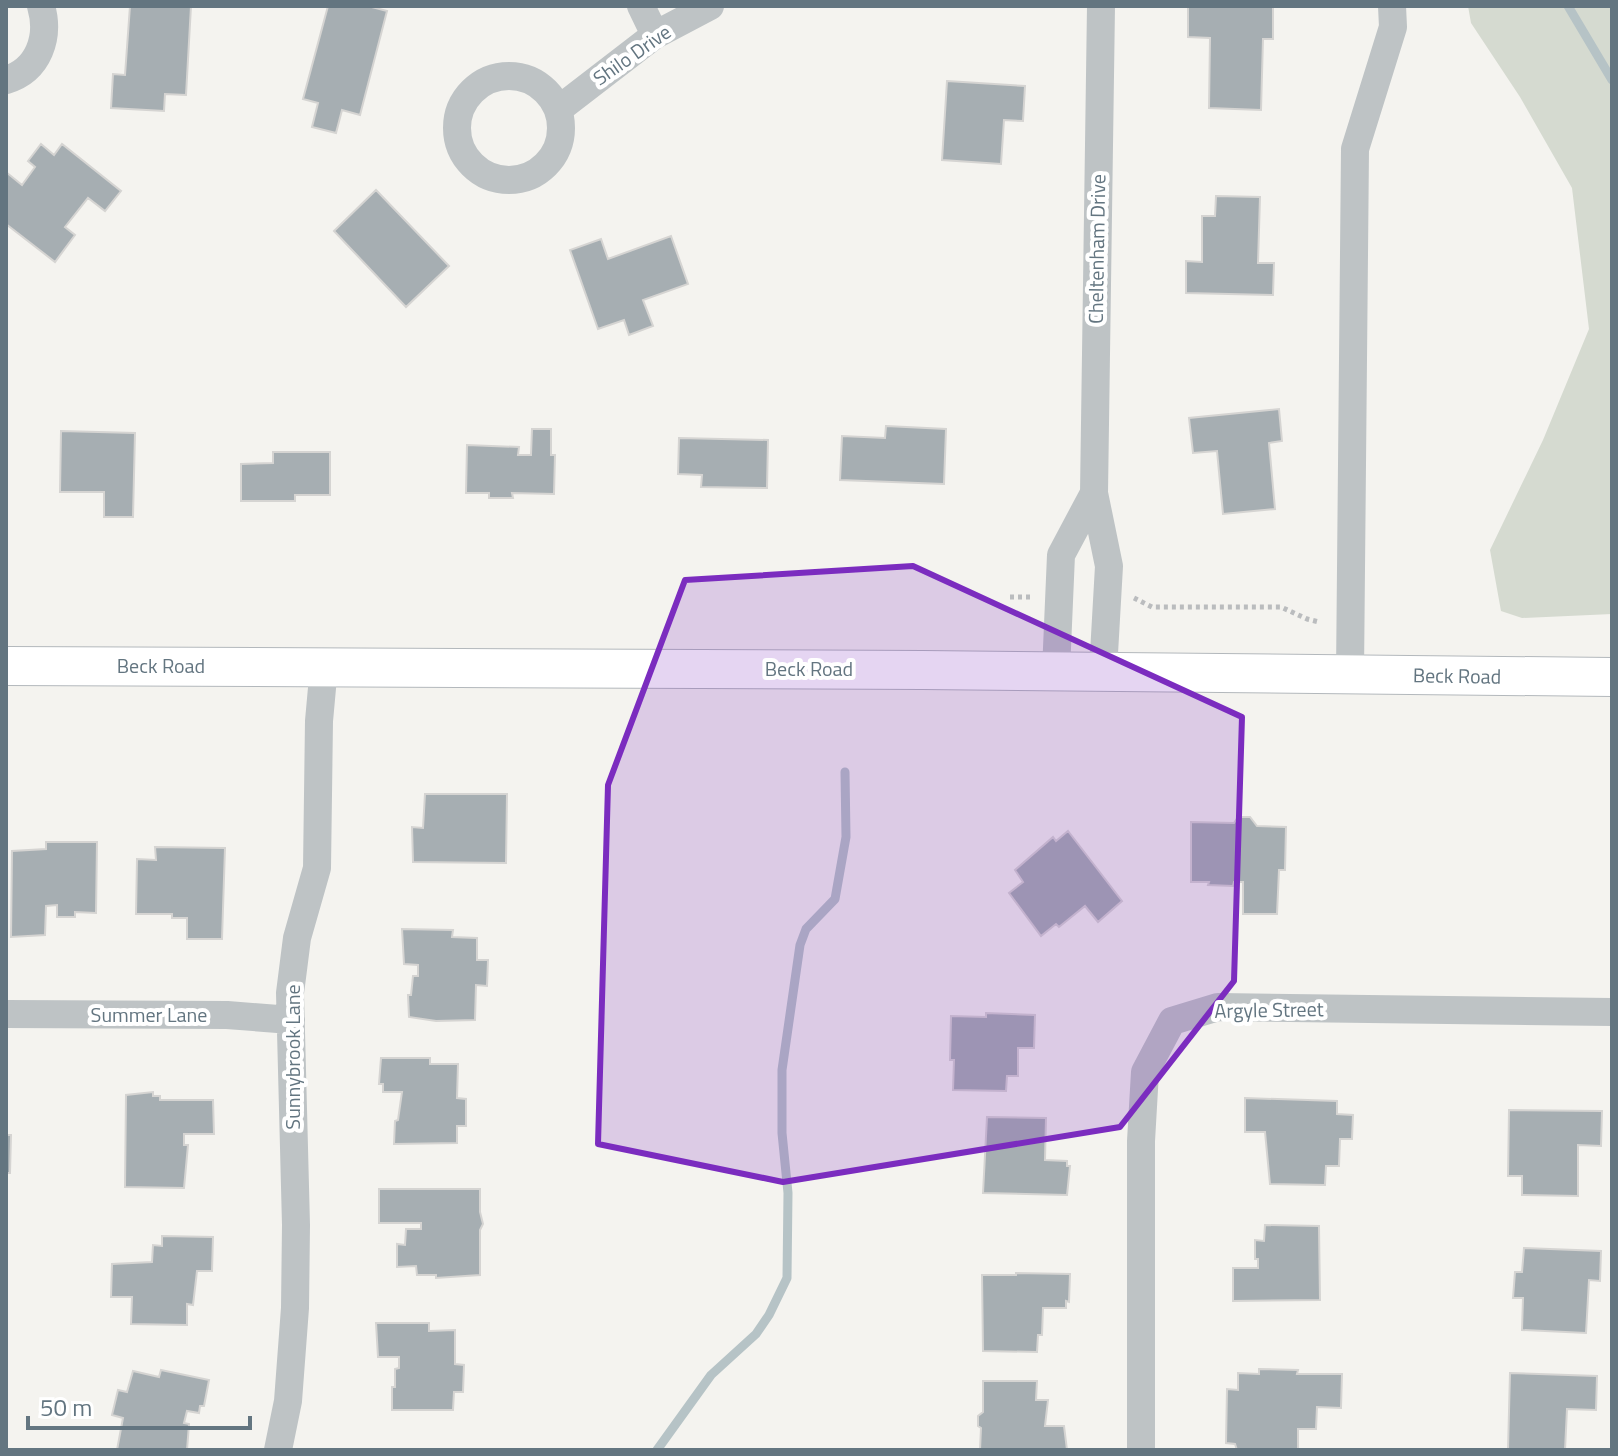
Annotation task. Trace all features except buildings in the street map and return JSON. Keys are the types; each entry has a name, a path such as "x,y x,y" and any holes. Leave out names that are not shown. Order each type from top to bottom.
{"main road":[{"name":"Beck Road","path":"6,666 1103,671 1612,677"}],"street":[{"path":"6,80 15,77 32,63 43,44 45,22 41,6"},
{"path":"641,6 655,35"},
{"name":"Shilo Drive","path":"559,109 655,35 710,6"},
{"name":"Cheltenham Drive","path":"1101,6 1094,493 1109,566 1103,671"},
{"path":"1350,674 1355,149 1393,27 1392,6"},
{"name":"Cheltenham Drive","path":"1056,671 1061,555 1094,493"},
{"name":"Sunnybrook Lane","path":"278,1450 288,1401 295,1308 290,993 297,938 317,868 319,721 324,666"},
{"name":"Argyle Street","path":"1141,1450 1141,1141 1145,1072 1172,1021 1218,1007 1612,1012"},
{"name":"Summer Lane","path":"6,1014 227,1015 291,1020"}],"path":[{"path":"1010,597 1059,596"},
{"path":"1107,597 1138,599 1152,607 1281,607 1319,622"}],"highlighted area":[{"path":"913,566 1242,717 1234,981 1120,1127 783,1182 598,1144 608,785 685,580"}],"shaded area":[{"path":"1468,6 1612,6 1612,614 1522,618 1501,611 1490,550 1543,440 1589,329 1572,188 1520,97 1471,23"}],"waterway":[{"path":"1568,6 1612,80"},
{"path":"657,1450 711,1375 756,1334 787,1278 788,1193 782,1133 782,1070 800,945 806,929 835,899 846,837 845,772"}]}
